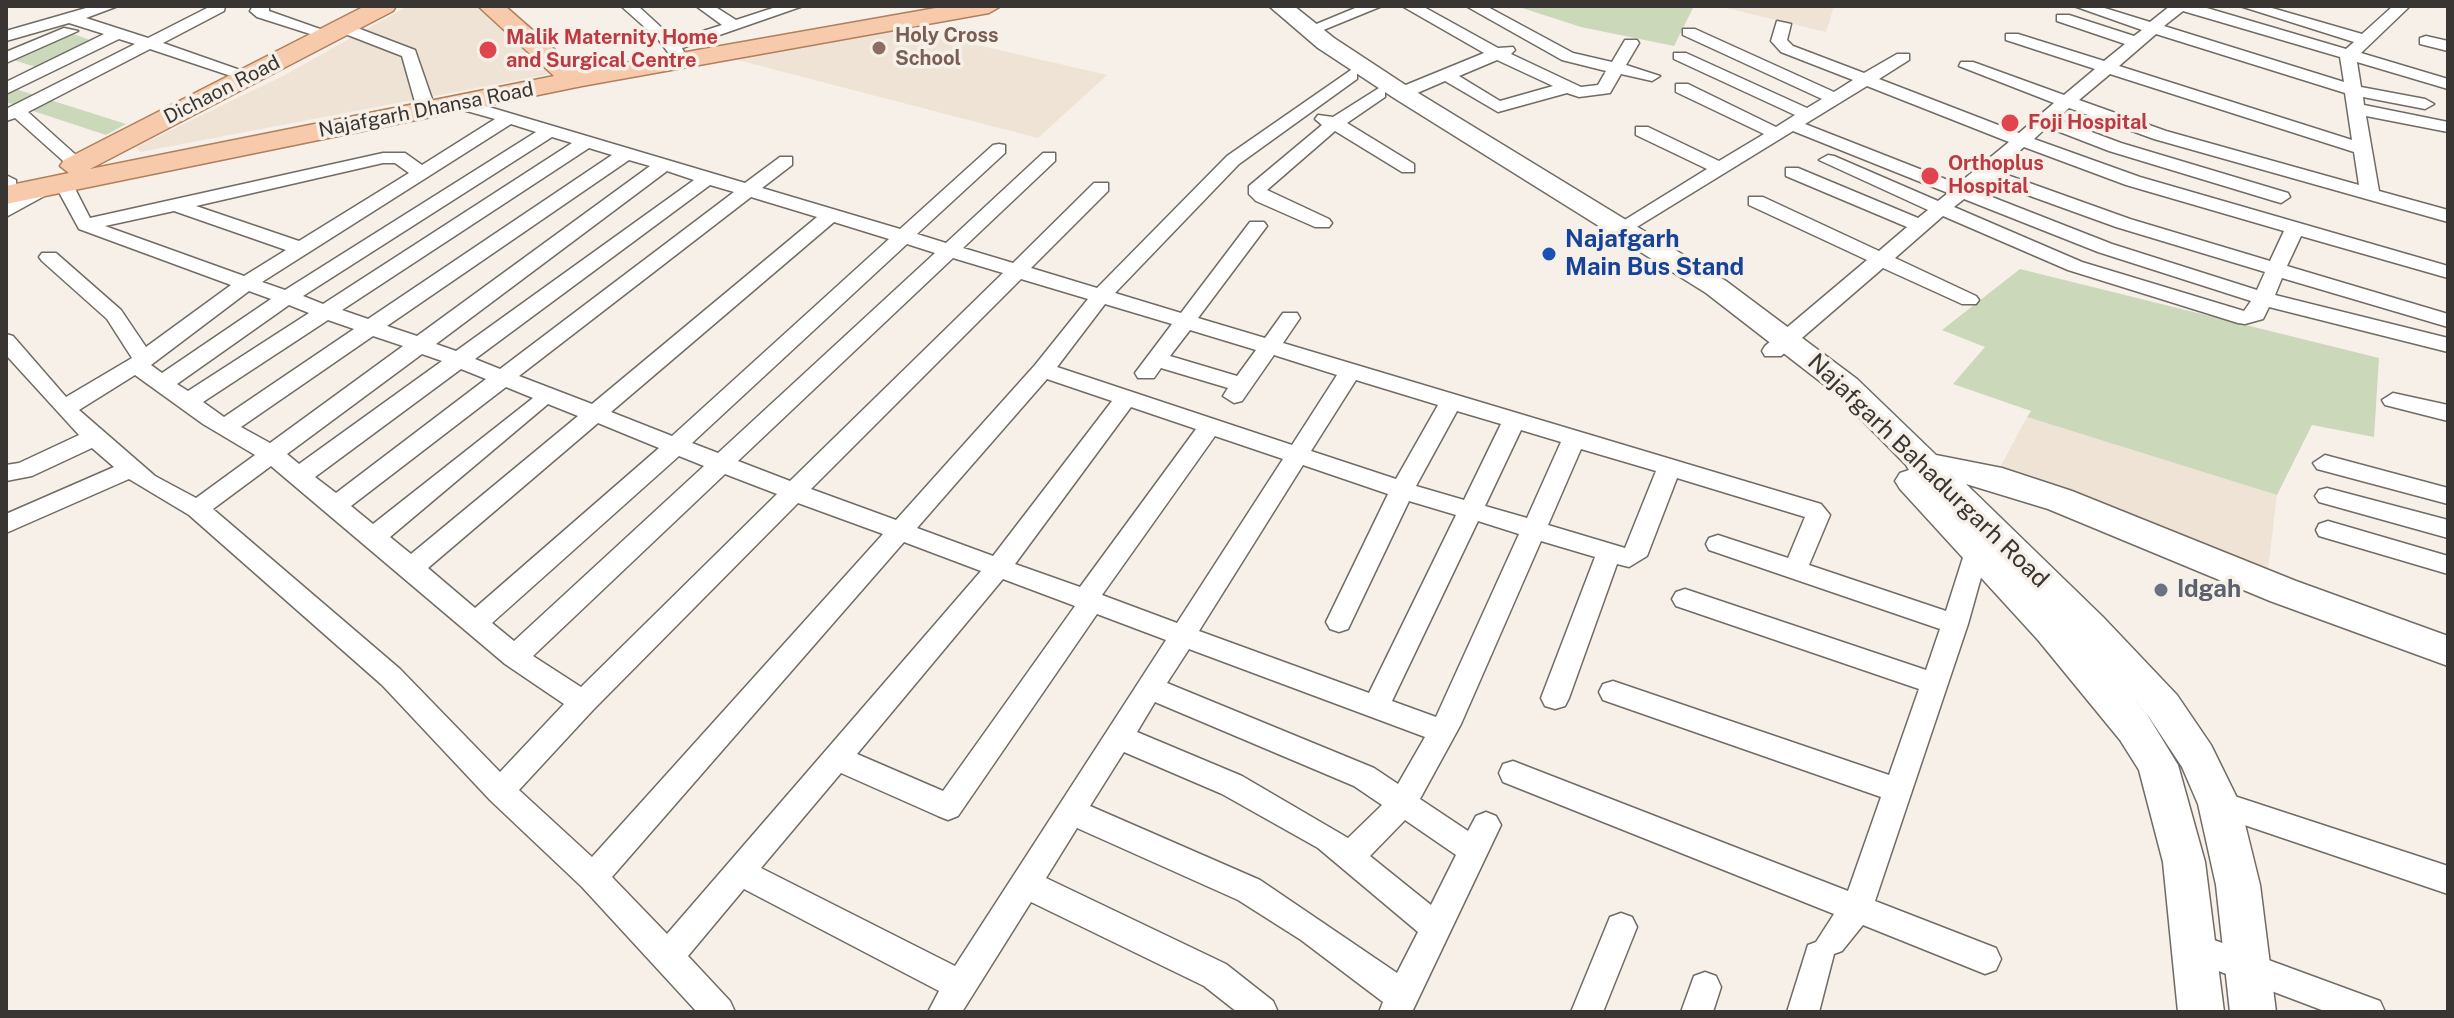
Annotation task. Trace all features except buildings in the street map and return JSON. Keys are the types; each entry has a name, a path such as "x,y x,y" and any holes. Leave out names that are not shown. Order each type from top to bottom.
{"main road":[{"name":"Dichaon Road","path":"60,177 384,6"},
{"path":"490,6 571,76"},
{"path":"7,191 60,177 424,102 571,76 674,49 943,6"},
{"name":"Najafgarh Dhansa Road","path":"60,177 462,104 571,76 989,6"},
{"name":"Najafgarh Bahadurgarh Road","path":"1258,6 1351,75 1390,93"},
{"name":"Najafgarh Bahadurgarh Road","path":"1280,6 1390,93 1614,233 1716,287 1781,345 1846,386 1911,464 1989,544 2163,706 2197,757 2219,804 2238,885 2253,1012"},
{"path":"1911,464 2002,480 2060,500 2283,591 2448,651"},
{"name":"Najafgarh Bahadurgarh Road","path":"1989,544 2134,728 2158,765 2184,862 2201,1012"}],"street":[{"path":"6,36 110,6"},
{"path":"213,6 219,8 12,114 60,177 86,225 417,344 722,465 1441,731"},
{"path":"261,6 258,11 263,14 409,53 424,102"},
{"path":"629,6 674,49 795,6"},
{"path":"704,6 734,26"},
{"path":"1310,30 1374,6"},
{"path":"1410,6 1566,88 1597,93 1604,89 1631,43"},
{"path":"1474,6 1576,60 1652,76"},
{"path":"2082,6 2353,90 2425,104"},
{"path":"1781,345 2181,6 2448,84"},
{"path":"2248,6 2366,40"},
{"path":"2348,56 2402,6"},
{"path":"68,17 249,76"},
{"path":"2063,18 2136,42"},
{"path":"6,58 88,23"},
{"path":"1783,24 1781,45 1864,81 2023,141 2133,181 2448,272"},
{"path":"1689,32 1835,99"},
{"path":"6,89 118,33"},
{"path":"2012,37 2362,149"},
{"path":"1322,223 1263,197 1256,190 1310,141 1390,93 1533,38"},
{"path":"2426,41 2448,46"},
{"path":"1680,56 1793,125"},
{"path":"2348,56 2370,195"},
{"path":"1614,233 1903,57"},
{"path":"1967,66 2160,135 2448,216"},
{"path":"1445,74 1498,107 1566,88"},
{"path":"593,877 1043,370 1102,295 1207,183 1351,75"},
{"path":"1682,88 1793,125 1961,194 2094,244 2262,299 2350,324 2448,345"},
{"path":"462,104 1817,512 1795,570"},
{"path":"2356,109 2448,127"},
{"path":"1301,111 1336,123 1408,168"},
{"path":"64,409 140,362 245,284 509,118"},
{"path":"2046,121 2115,147 2281,197"},
{"path":"163,383 286,298 551,130"},
{"path":"1642,131 1720,168"},
{"path":"187,402 587,141"},
{"path":"474,624 675,446 901,235 999,149"},
{"path":"225,427 627,153"},
{"path":"86,225 383,158 399,157 423,174"},
{"path":"514,657 1049,157"},
{"path":"1828,160 2075,266 2245,318 2256,314 2294,229"},
{"path":"334,507 786,161"},
{"path":"197,509 665,164"},
{"path":"1792,172 1922,227"},
{"path":"1985,173 2123,223 2448,321"},
{"path":"298,477 709,177"},
{"path":"500,791 583,702 1101,187"},
{"path":"1756,201 1969,300"},
{"path":"172,204 302,249"},
{"path":"411,568 832,214"},
{"path":"1257,226 1152,366 1238,391 1290,318"},
{"path":"49,257 114,315 140,362 163,383 225,427 271,454 514,657 583,702"},
{"path":"6,341 14,367 147,482 197,509 391,677 500,791 593,877 719,1012"},
{"path":"1043,370 1296,456 1608,554 1634,556 1670,466"},
{"path":"740,872 952,999 1351,370"},
{"path":"666,958 998,568 1127,397"},
{"path":"1339,622 1402,490 1452,400"},
{"path":"2393,400 2448,413"},
{"path":"373,537 537,404"},
{"path":"1376,706 1515,419"},
{"path":"836,758 948,807 1210,426"},
{"path":"9,474 95,437"},
{"path":"1349,857 1403,803 1441,731 1575,437"},
{"path":"2325,463 2448,496"},
{"path":"6,524 131,469"},
{"path":"2327,496 2448,529"},
{"path":"2328,530 2448,565"},
{"path":"1718,544 1955,624"},
{"path":"1803,1012 1825,948 1858,907 1955,624 1989,544"},
{"path":"1555,698 1608,554"},
{"path":"1685,599 1935,684"},
{"path":"1072,812 1249,890 1312,930 1398,1004 1479,838 1403,803 1364,777 1150,688"},
{"path":"1613,692 1898,790"},
{"path":"1119,737 1232,785 1328,839 1435,927"},
{"path":"1513,773 1985,959"},
{"path":"2219,804 2448,880"},
{"path":"1026,884 1215,975 1262,1012"},
{"path":"1587,1012 1621,927"},
{"path":"2195,948 2369,1012"}],"shaded area":[{"path":"408,6 482,6 555,73 140,152 136,147 285,75"},
{"path":"1718,6 1834,6 1826,32"},
{"path":"900,26 1107,75 1038,138 726,57"},
{"path":"2027,417 2277,495 2267,577 1997,473"}],"green space":[{"path":"1516,6 1694,6 1674,46 1581,27"},
{"path":"71,33 98,43 44,70 11,59"},
{"path":"6,86 126,124 106,135 6,102"},
{"path":"2020,269 2379,358 2374,437 2312,425 2277,495 2027,417 2031,411 1953,384 1985,347 1942,330"}],"place":[{"name":"Holy Cross School","path":"879,48"},
{"name":"Malik Maternity Home and Surgical Centre","path":"488,50"},
{"name":"Foji Hospital","path":"2010,123"},
{"name":"Orthoplus Hospital","path":"1930,176"},
{"name":"Najafgarh Main Bus Stand","path":"1549,254"},
{"name":"Idgah","path":"2161,590"}]}
